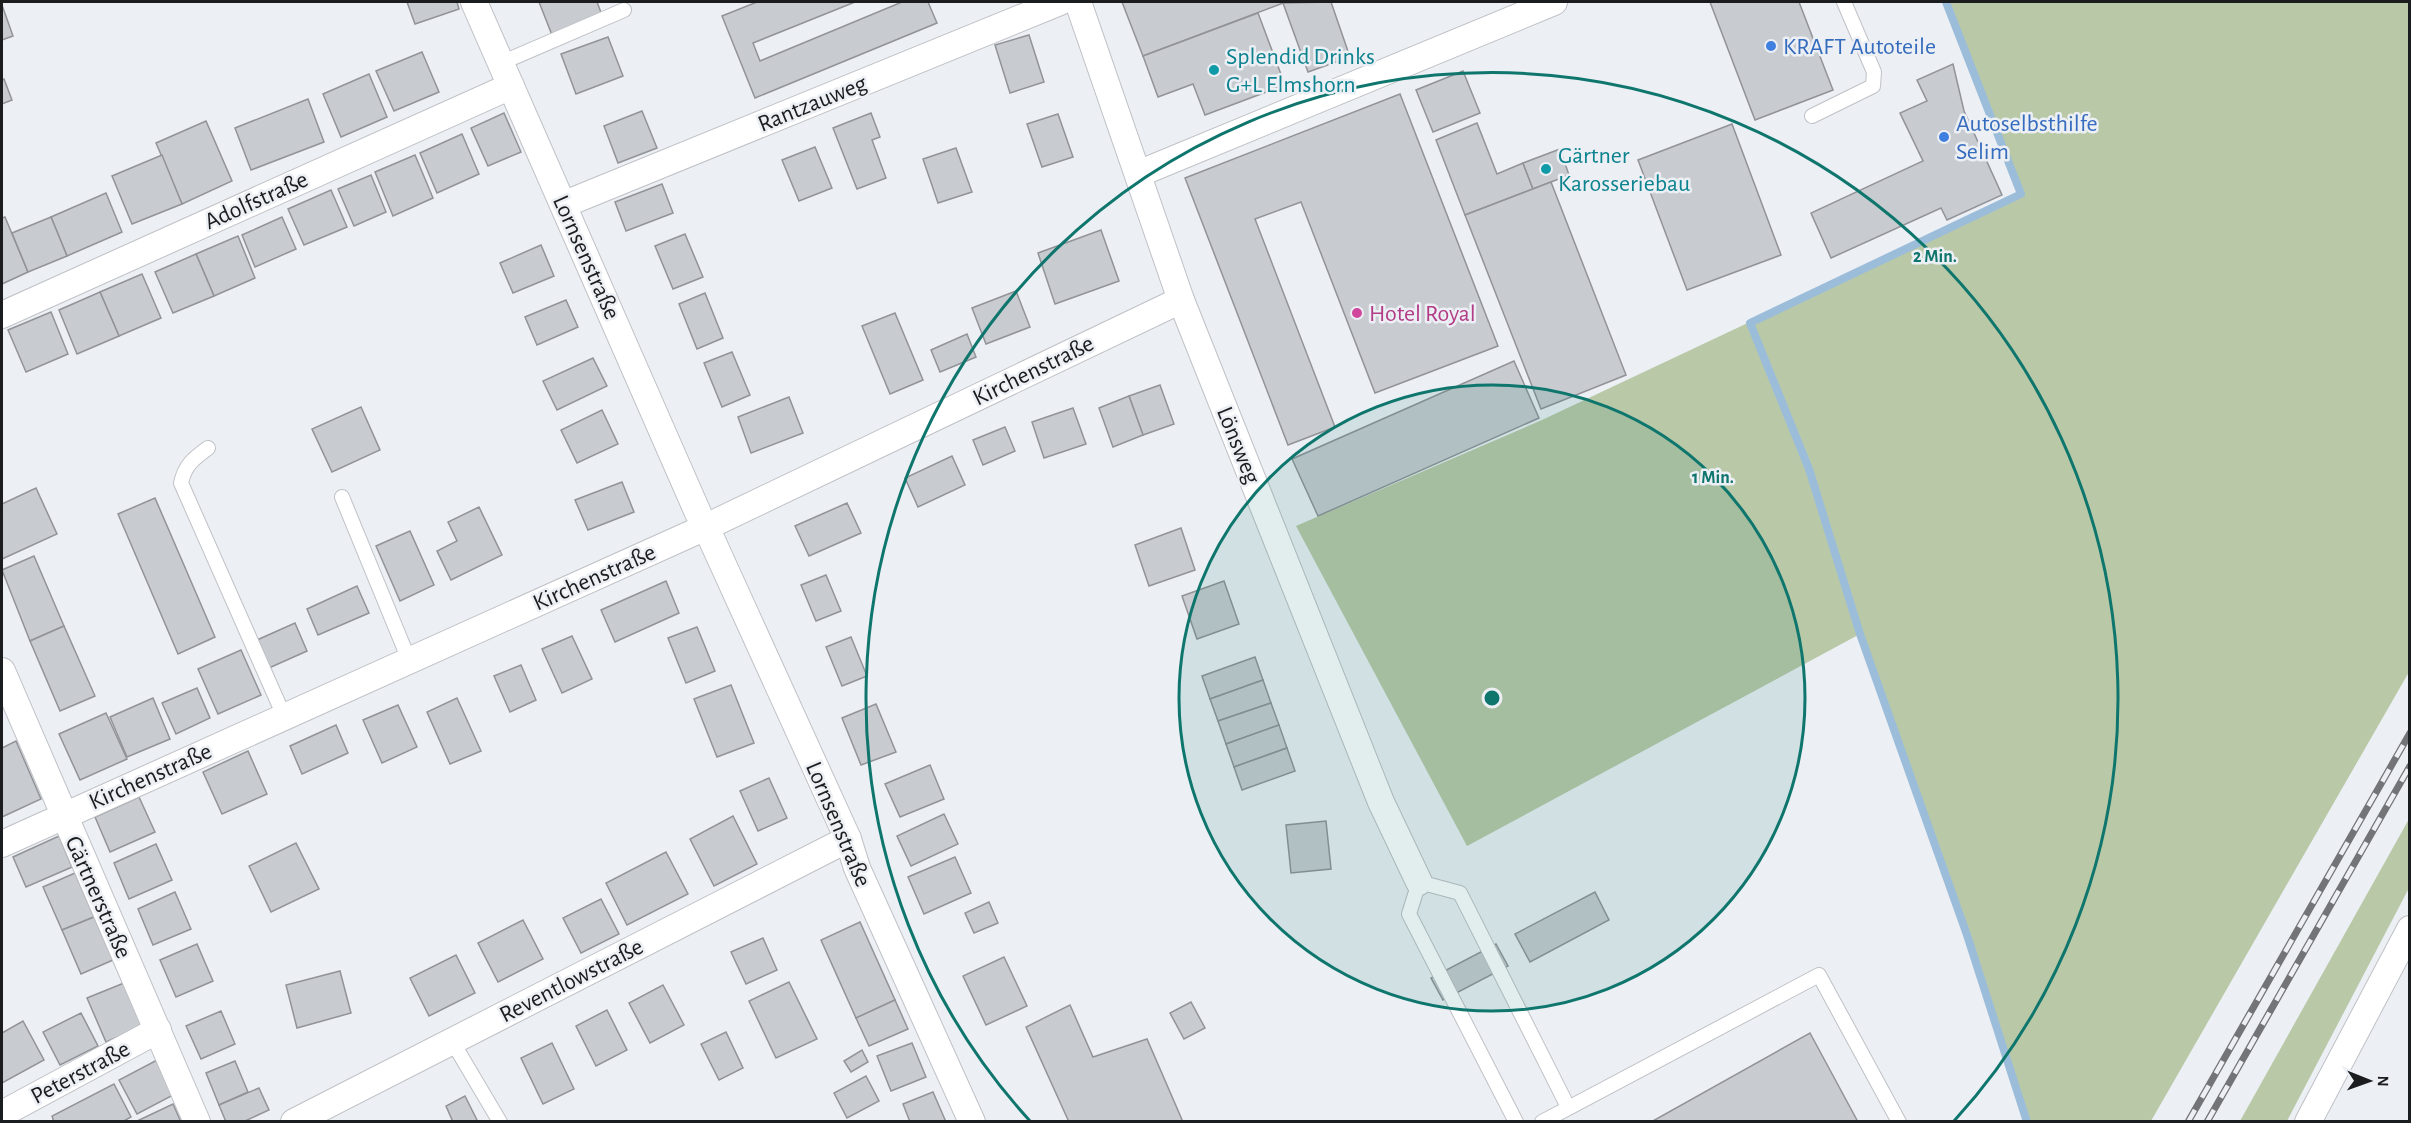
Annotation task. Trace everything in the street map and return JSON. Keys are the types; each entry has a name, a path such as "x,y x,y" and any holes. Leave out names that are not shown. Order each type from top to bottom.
{"street":[{"name":"Lornsenstraße","path":"474,2 565,204 702,520 848,839 857,868 972,1122"},
{"name":"Rantzauweg","path":"565,204 1060,2"},
{"name":"Lönsweg","path":"1078,2 1181,300 1381,802 1419,882"},
{"path":"1138,174 1554,2"},
{"name":"Adolfstraße","path":"2,315 511,86"},
{"name":"Kirchenstraße","path":"2,844 409,660 702,520 1181,300"},
{"name":"Gärtnerstraße","path":"2,671 197,1122"},
{"name":"Reventlowstraße","path":"294,1122 848,839"},
{"path":"2308,1122 2407,939"},
{"name":"Peterstraße","path":"2,1114 158,1030"}],"lane":[{"path":"1812,116 1873,86 1874,72 1844,2"},
{"path":"501,63 624,10"},
{"path":"208,448 190,461 181,483 284,716"},
{"path":"342,497 409,660"},
{"path":"1516,1122 1409,914 1419,882 1460,893 1568,1107"},
{"path":"1542,1122 1819,975 1899,1122"},
{"path":"452,1041 500,1122"}],"green space":[{"path":"1946,2 2409,2 2409,672 2151,1121 2027,1121 1967,935 1860,634 1467,846 1296,526 1542,420 2021,194"},
{"path":"2409,819 2409,888 2287,1121 2240,1121"}],"building":[{"path":"407,2 457,2 459,9 415,24"},
{"path":"539,2 597,2 602,15 552,35"},
{"path":"757,2 855,2 753,43 760,61 902,2 928,2 937,23 755,98 722,16"},
{"path":"1122,2 1286,2 1143,56"},
{"path":"1331,2 1350,57 1308,72 1283,3"},
{"name":"KRAFT Autoteile","path":"1710,2 1799,2 1833,90 1755,120"},
{"path":"2,5 13,36 2,40"},
{"name":"Splendid Drinks G+L Elmshorn","path":"1258,13 1285,85 1205,115 1193,84 1158,97 1143,56"},
{"path":"1029,35 1044,82 1010,93 995,45"},
{"path":"608,37 623,76 576,94 561,54"},
{"path":"422,52 439,92 394,111 376,71"},
{"name":"Autoselbsthilfe Selim","path":"1953,64 1964,111 2002,195 1947,220 1941,208 1831,258 1811,213 1923,161 1900,113 1927,101 1917,80"},
{"path":"1463,71 1480,113 1433,132 1416,90"},
{"path":"369,74 387,117 341,137 323,94"},
{"path":"4,79 12,100 2,104 2,80"},
{"name":"Hotel Royal","path":"1400,94 1498,346 1375,393 1301,202 1255,219 1335,427 1288,445 1185,178"},
{"path":"308,99 324,142 251,170 235,128"},
{"path":"642,111 657,148 618,163 604,126"},
{"path":"504,113 521,152 488,166 471,128"},
{"path":"871,113 880,137 872,140 886,178 857,189 833,128"},
{"path":"1058,114 1073,157 1042,167 1027,124"},
{"path":"206,121 232,181 182,204 156,143"},
{"path":"1477,123 1497,174 1523,163 1533,189 1465,215 1436,140"},
{"path":"1732,124 1781,255 1687,290 1638,160"},
{"path":"462,134 479,174 437,193 420,153"},
{"path":"815,147 832,188 799,201 782,160"},
{"path":"956,148 972,192 938,203 923,159"},
{"name":"Gärtner Karosseriebau","path":"1560,149 1569,175 1533,189 1523,163"},
{"path":"162,155 182,204 132,224 112,176"},
{"path":"415,155 433,198 393,216 375,172"},
{"path":"371,175 386,212 354,226 338,189"},
{"path":"1551,182 1626,375 1541,409 1465,215"},
{"path":"662,184 673,213 626,231 615,202"},
{"path":"331,190 347,227 304,245 288,209"},
{"path":"106,193 122,232 67,256 51,217"},
{"path":"5,217 28,272 2,284 2,218"},
{"path":"51,217 67,256 28,272 12,233"},
{"path":"282,217 296,249 255,267 242,235"},
{"path":"1101,230 1119,281 1055,304 1038,253"},
{"path":"685,234 703,277 673,289 655,246"},
{"path":"238,236 255,278 214,296 196,254"},
{"path":"541,245 554,276 513,293 500,263"},
{"path":"196,254 214,296 173,313 155,272"},
{"path":"142,274 161,318 119,336 100,292"},
{"path":"1016,291 1030,327 986,344 972,308"},
{"path":"100,292 119,336 77,354 59,310"},
{"path":"705,293 723,338 697,349 679,304"},
{"path":"566,300 578,327 537,345 525,317"},
{"path":"51,312 68,354 26,372 8,330"},
{"path":"895,313 923,380 890,394 862,326"},
{"path":"967,334 976,357 940,372 931,350"},
{"path":"732,352 750,395 722,407 704,363"},
{"path":"593,358 607,386 557,410 543,381"},
{"path":"1514,361 1539,418 1318,516 1292,459"},
{"path":"1160,385 1174,424 1143,435 1129,396"},
{"path":"1129,396 1143,435 1113,447 1099,408"},
{"path":"789,397 803,433 751,453 738,417"},
{"path":"361,407 380,450 332,472 312,429"},
{"path":"1073,408 1086,444 1044,458 1032,422"},
{"path":"602,410 618,444 577,463 561,430"},
{"path":"1005,427 1015,451 983,465 973,440"},
{"path":"952,456 965,485 918,507 905,478"},
{"path":"622,482 634,512 588,530 575,500"},
{"path":"36,488 57,534 2,559 2,504"},
{"path":"155,498 215,637 178,654 118,514"},
{"path":"847,503 861,533 809,556 795,526"},
{"path":"479,507 502,555 451,580 437,551 457,541 448,522"},
{"path":"1181,528 1195,570 1149,586 1135,545"},
{"path":"410,531 434,585 400,601 376,546"},
{"path":"34,556 64,626 30,641 2,570"},
{"path":"826,575 841,611 816,621 801,585"},
{"path":"666,581 679,613 615,642 601,610"},
{"path":"1224,581 1239,624 1197,639 1182,596"},
{"path":"357,586 369,613 318,635 307,609"},
{"path":"295,623 307,651 269,668 257,640"},
{"path":"64,626 95,696 60,711 30,641"},
{"path":"697,627 715,671 686,683 668,638"},
{"path":"572,636 592,679 562,693 542,649"},
{"path":"851,637 867,676 842,686 826,647"},
{"path":"241,650 261,695 218,714 198,669"},
{"path":"1255,657 1263,680 1210,699 1202,676"},
{"path":"521,665 536,700 510,712 494,676"},
{"path":"1263,680 1271,703 1218,721 1210,699"},
{"path":"731,685 754,743 717,757 694,699"},
{"path":"197,688 210,718 176,734 162,703"},
{"path":"153,698 170,739 127,757 110,717"},
{"path":"457,698 481,751 450,764 427,712"},
{"path":"1271,703 1279,725 1226,744 1218,721"},
{"path":"876,704 896,752 861,765 842,718"},
{"path":"398,705 417,747 382,763 363,720"},
{"path":"106,713 127,759 80,780 59,734"},
{"path":"336,725 348,753 302,774 290,746"},
{"path":"1279,725 1287,748 1234,767 1226,744"},
{"path":"16,741 41,799 2,817 2,748"},
{"path":"1287,748 1295,771 1242,790 1234,767"},
{"path":"248,751 267,794 222,814 203,772"},
{"path":"930,765 944,799 900,817 885,784"},
{"path":"769,778 787,818 758,831 740,791"},
{"path":"139,797 155,832 110,852 95,817"},
{"path":"944,814 958,844 911,866 897,836"},
{"path":"733,816 757,864 714,886 690,839"},
{"path":"1326,821 1331,869 1291,873 1286,825"},
{"path":"59,836 72,867 26,887 13,857"},
{"path":"296,843 319,889 271,912 249,866"},
{"path":"156,844 172,880 129,899 114,863"},
{"path":"666,852 688,894 627,925 606,883"},
{"path":"955,857 971,893 924,914 908,877"},
{"path":"75,873 94,917 62,930 43,887"},
{"path":"175,892 191,929 153,945 138,909"},
{"path":"1595,892 1609,920 1530,962 1515,934"},
{"path":"601,899 619,934 581,953 563,918"},
{"path":"989,902 998,923 974,933 965,913"},
{"path":"94,917 113,960 81,974 62,930"},
{"path":"523,920 543,959 498,982 478,943"},
{"path":"860,922 895,1000 856,1018 821,940"},
{"path":"763,938 777,970 746,984 731,952"},
{"path":"197,944 213,981 176,997 160,960"},
{"path":"1496,944 1508,966 1443,1000 1431,978"},
{"path":"456,955 475,993 429,1016 410,978"},
{"path":"1004,957 1027,1006 986,1025 963,976"},
{"path":"340,971 351,1013 297,1028 286,985"},
{"path":"789,982 817,1039 776,1058 749,1001"},
{"path":"124,983 143,1026 106,1042 87,998"},
{"path":"663,985 684,1025 650,1043 629,1003"},
{"path":"895,1000 908,1029 869,1046 856,1018"},
{"path":"1191,1002 1205,1028 1184,1039 1170,1013"},
{"path":"1070,1005 1093,1057 1147,1039 1183,1122 1069,1122 1026,1027"},
{"path":"607,1010 627,1050 596,1066 576,1026"},
{"path":"221,1011 235,1044 201,1059 186,1026"},
{"path":"81,1013 98,1046 60,1065 43,1032"},
{"path":"23,1021 44,1060 2,1083 2,1033"},
{"path":"726,1032 743,1068 719,1080 701,1044"},
{"path":"1810,1033 1858,1122 1651,1122"},
{"path":"552,1043 574,1089 543,1104 521,1058"},
{"path":"912,1043 926,1077 891,1091 877,1056"},
{"path":"862,1050 868,1062 851,1072 844,1061"},
{"path":"159,1059 177,1093 137,1114 119,1080"},
{"path":"235,1061 248,1092 219,1105 206,1073"},
{"path":"866,1076 879,1101 847,1118 834,1093"},
{"path":"114,1084 131,1117 122,1122 54,1122 52,1116"},
{"path":"259,1088 269,1110 243,1122 226,1122 219,1105"},
{"path":"933,1092 946,1122 910,1122 903,1104"},
{"path":"465,1096 478,1122 453,1122 446,1106"},
{"path":"173,1104 181,1122 135,1122"}],"waterway":[{"path":"1946,2 2021,194 1750,323 1809,469 1860,634 1967,935 2027,1122"}],"railway":[{"path":"2188,1122 2410,733"},
{"path":"2207,1122 2410,766"}],"place":[{"name":"KRAFT Autoteile","path":"1771,46"},
{"name":"Splendid Drinks G+L Elmshorn","path":"1214,70"},
{"name":"Autoselbsthilfe Selim","path":"1944,137"},
{"name":"Gärtner Karosseriebau","path":"1546,169"},
{"name":"Hotel Royal","path":"1357,313"}]}
